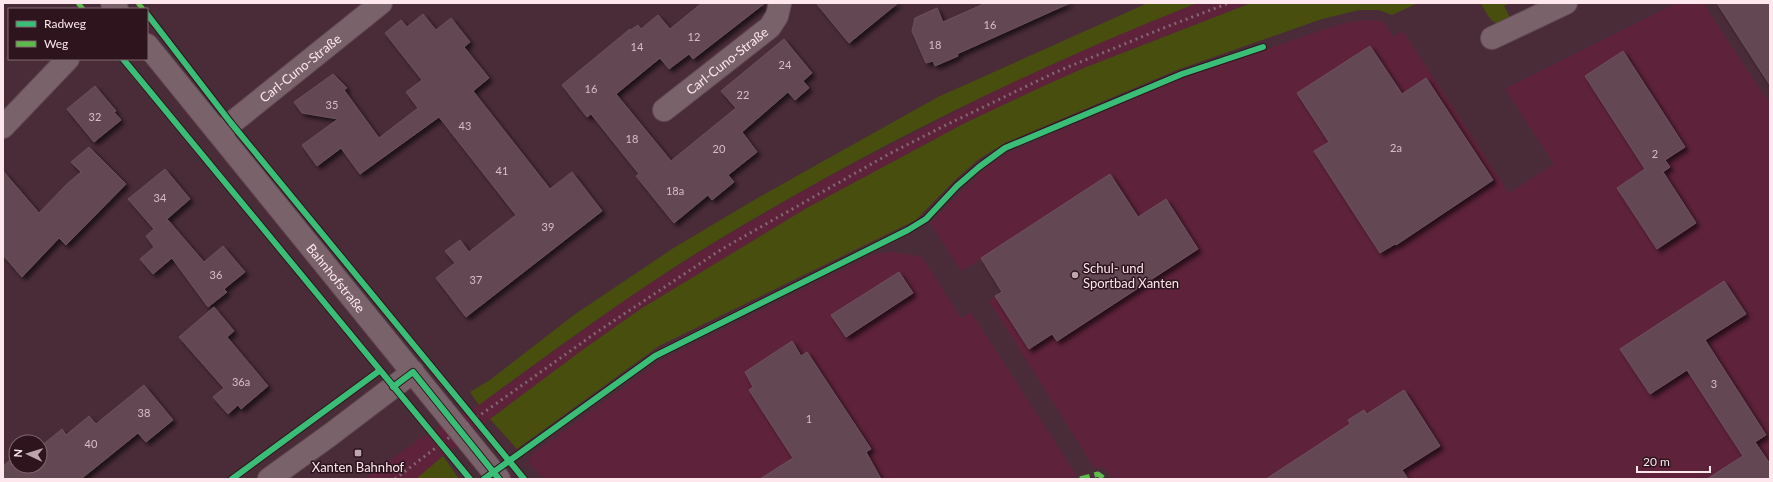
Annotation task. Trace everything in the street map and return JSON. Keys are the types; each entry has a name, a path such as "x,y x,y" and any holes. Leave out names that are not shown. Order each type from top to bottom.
{"street":[{"name":"Carl-Cuno-Straße","path":"219,133 382,3"},
{"name":"Carl-Cuno-Straße","path":"664,110 770,27 777,16 780,3"},
{"path":"1492,38 1566,3"},
{"name":"Bahnhofstraße","path":"148,46 499,479"},
{"path":"3,126 67,60"},
{"path":"268,479 330,435 413,372"}],"shaded area":[{"path":"1197,3 1251,3 1084,68 965,123 805,209 639,310 490,419 416,479 364,479 425,435 479,405 632,295 717,241 822,180 1007,85 1122,33"},
{"path":"1677,3 1703,3 1770,104 1770,479 1112,479 1103,466 1095,469 989,301 1002,291 981,259 961,271 930,223 984,169 1008,153 1175,81 1325,29 1364,20 1383,21 1393,37 1403,31 1509,193 1554,164 1505,89"},
{"path":"892,252 923,258 961,318 971,312 1077,476 1069,479 544,479 528,462 531,455 659,361 874,254"}],"green space":[{"path":"1148,3 1197,3 1135,28 1013,82 953,111 834,173 687,259 597,320 479,405 470,392 490,380 574,315 672,249 761,196 938,97"},
{"path":"1251,3 1418,3 1392,15 1379,10 1359,10 1322,19 1177,70 1005,143 979,159 956,179 916,220 659,346 517,449 490,419 639,310 805,209 965,123 1037,89 1084,68"},
{"path":"1481,3 1510,3 1504,6 1513,23 1501,25 1492,21"},
{"path":"443,456 459,479 416,479"}],"building":[{"path":"702,3 765,3 693,59 689,54 669,69 660,58 616,94 671,161 736,108 721,91 784,39 812,73 803,81 809,88 795,100 788,92 742,132 757,152 728,175 734,182 712,200 708,195 674,223 636,176 639,174 591,114 587,117 562,85 630,29 631,30 638,25 641,29 658,15 670,29"},
{"path":"816,3 898,3 849,43"},
{"path":"986,3 1070,3 957,54 958,56 935,66 933,61 926,63 912,31 915,18 937,8 943,22"},
{"path":"1717,3 1770,3 1770,85 1744,45"},
{"path":"423,14 436,30 451,18 470,42 464,47 489,78 473,91 550,189 572,172 602,211 466,317 436,278 455,263 445,251 460,240 469,252 516,215 439,117 360,174 341,148 317,166 302,145 338,119 302,113 294,102 333,74 347,88 344,90 379,138 418,108 406,92 422,80 385,33 401,20 407,27"},
{"path":"1370,46 1402,94 1426,78 1493,180 1396,245 1395,244 1380,253 1314,151 1329,142 1297,93"},
{"path":"1623,51 1685,147 1665,160 1670,167 1663,172 1696,223 1657,249 1617,188 1645,169 1585,76"},
{"path":"95,86 116,111 114,112 121,120 94,142 67,109"},
{"path":"89,147 126,184 66,245 59,238 22,277 3,255 3,171 39,213 81,172 71,162"},
{"path":"165,169 190,199 167,219 204,262 223,246 245,272 224,289 227,292 208,307 172,258 153,274 140,259 154,247 146,236 154,229 128,199"},
{"name":"Schul- und Sportbad Xanten","path":"1110,174 1138,217 1166,199 1198,249 1057,341 1052,334 1029,349 995,296 1002,292 981,258"},
{"path":"899,272 913,293 846,337 831,315"},
{"path":"1724,281 1746,314 1705,340 1766,435 1755,442 1770,464 1770,479 1707,479 1743,456 1687,370 1650,394 1620,349"},
{"path":"214,307 234,331 227,337 268,386 241,409 238,405 228,414 213,397 224,388 179,337"},
{"path":"792,341 801,356 807,352 871,449 866,452 881,479 760,479 793,458 749,390 753,387 745,372"},
{"path":"144,385 173,420 146,442 138,433 81,479 3,479 3,466 8,462 8,474 48,474 48,440 62,429 66,435 89,416 96,424"},
{"path":"1404,390 1440,446 1402,470 1408,479 1266,479 1350,424 1348,420 1364,410 1367,414"}],"railway":[{"path":"395,479 459,430 597,332 722,249 889,154 942,127 1056,72 1229,3"}],"marked path":[{"path":"78,3 82,8"},
{"path":"138,3 142,8"},
{"path":"1080,479 1098,474 1105,479"}],"cycle path":[{"path":"148,15 231,123 524,479"},
{"path":"484,479 655,356 908,230 926,219 957,186 979,167 1005,148 1182,74 1263,47"},
{"path":"124,60 470,479"},
{"path":"232,479 379,371"},
{"path":"393,387 413,372 499,479"}],"place":[{"name":"Schul- und Sportbad Xanten","path":"1075,275"},
{"name":"Xanten Bahnhof","path":"358,453"}]}
